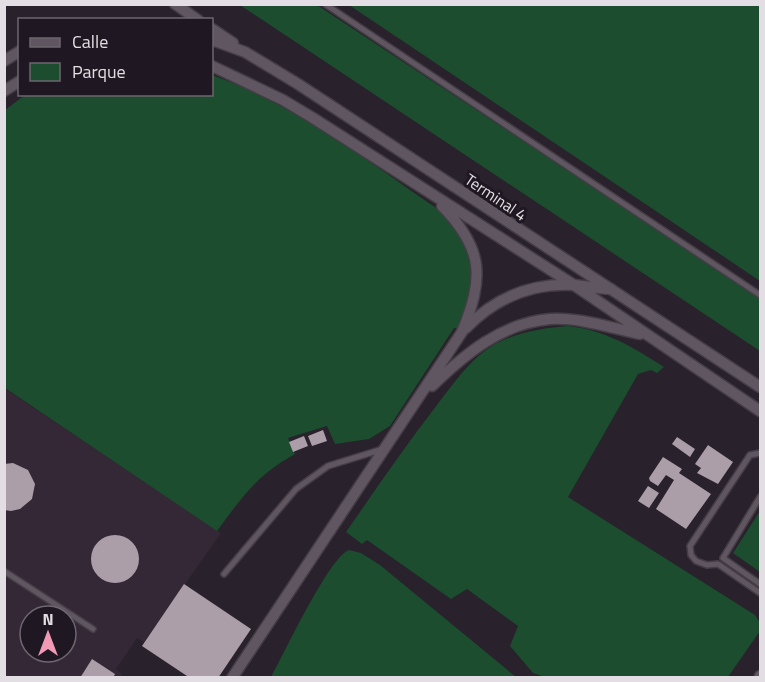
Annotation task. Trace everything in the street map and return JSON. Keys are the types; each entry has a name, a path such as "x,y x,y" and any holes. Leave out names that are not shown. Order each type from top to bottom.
{"street":[{"path":"175,4 195,18"},
{"path":"213,30 245,52"},
{"name":"Terminal 4","path":"213,40 245,52 307,89 760,387"},
{"path":"4,61 18,52"},
{"path":"213,66 284,100 574,285 760,411"},
{"path":"4,91 18,82"},
{"path":"426,191 460,225 475,256 479,275 477,290 462,332"},
{"path":"232,678 462,332 483,310 505,297 542,288 574,285 612,289"},
{"path":"421,396 465,354 526,322 551,319 576,320 647,335"}],"lane":[{"path":"325,4 760,295"},
{"path":"224,574 296,489 328,466 387,448"},
{"path":"760,453 750,455 690,546 691,555 696,561 721,566 760,593"},
{"path":"760,497 723,558 760,584"},
{"path":"4,571 93,629"}],"shaded area":[{"path":"4,388 221,533 144,642 137,638 116,669 122,674 120,677 5,677"}],"green space":[{"path":"240,5 317,5 760,297 760,351"},
{"path":"349,5 760,5 760,281"},
{"path":"213,75 272,101 329,134 438,209 452,222 462,236 471,264 469,295 462,330 454,328 390,426 369,439 335,444 327,426 288,438 295,454 260,479 217,531 5,388 5,110 24,96 213,96"},
{"path":"568,326 606,335 630,346 664,367 657,373 651,370 638,374 568,497 755,615 760,623 760,631 728,677 548,678 533,673 510,646 518,626 467,589 451,599 367,540 362,544 346,532 425,420 471,363 497,343 514,336 540,329"},
{"path":"760,511 760,572 733,553"},
{"path":"349,550 361,553 380,565 516,677 271,677 319,587 340,557"}],"building":[{"path":"323,430 327,441 312,446 308,436"},
{"path":"304,436 308,446 293,452 289,442"},
{"path":"677,437 695,449 690,457 672,444"},
{"path":"708,445 733,462 718,484 697,473 701,468 695,464"},
{"path":"663,457 682,469 679,473 711,494 686,529 656,509 674,480 666,475 658,486 650,481 649,478"},
{"path":"13,463 28,470 35,484 32,499 20,509 11,511 4,510 4,464"},
{"path":"648,486 659,493 649,508 638,501"},
{"path":"115,535 132,542 139,559 132,576 115,583 98,576 91,559 98,542"},
{"path":"184,584 251,629 218,678 190,678 142,646"},
{"path":"92,659 115,674 113,678 80,678"}]}
